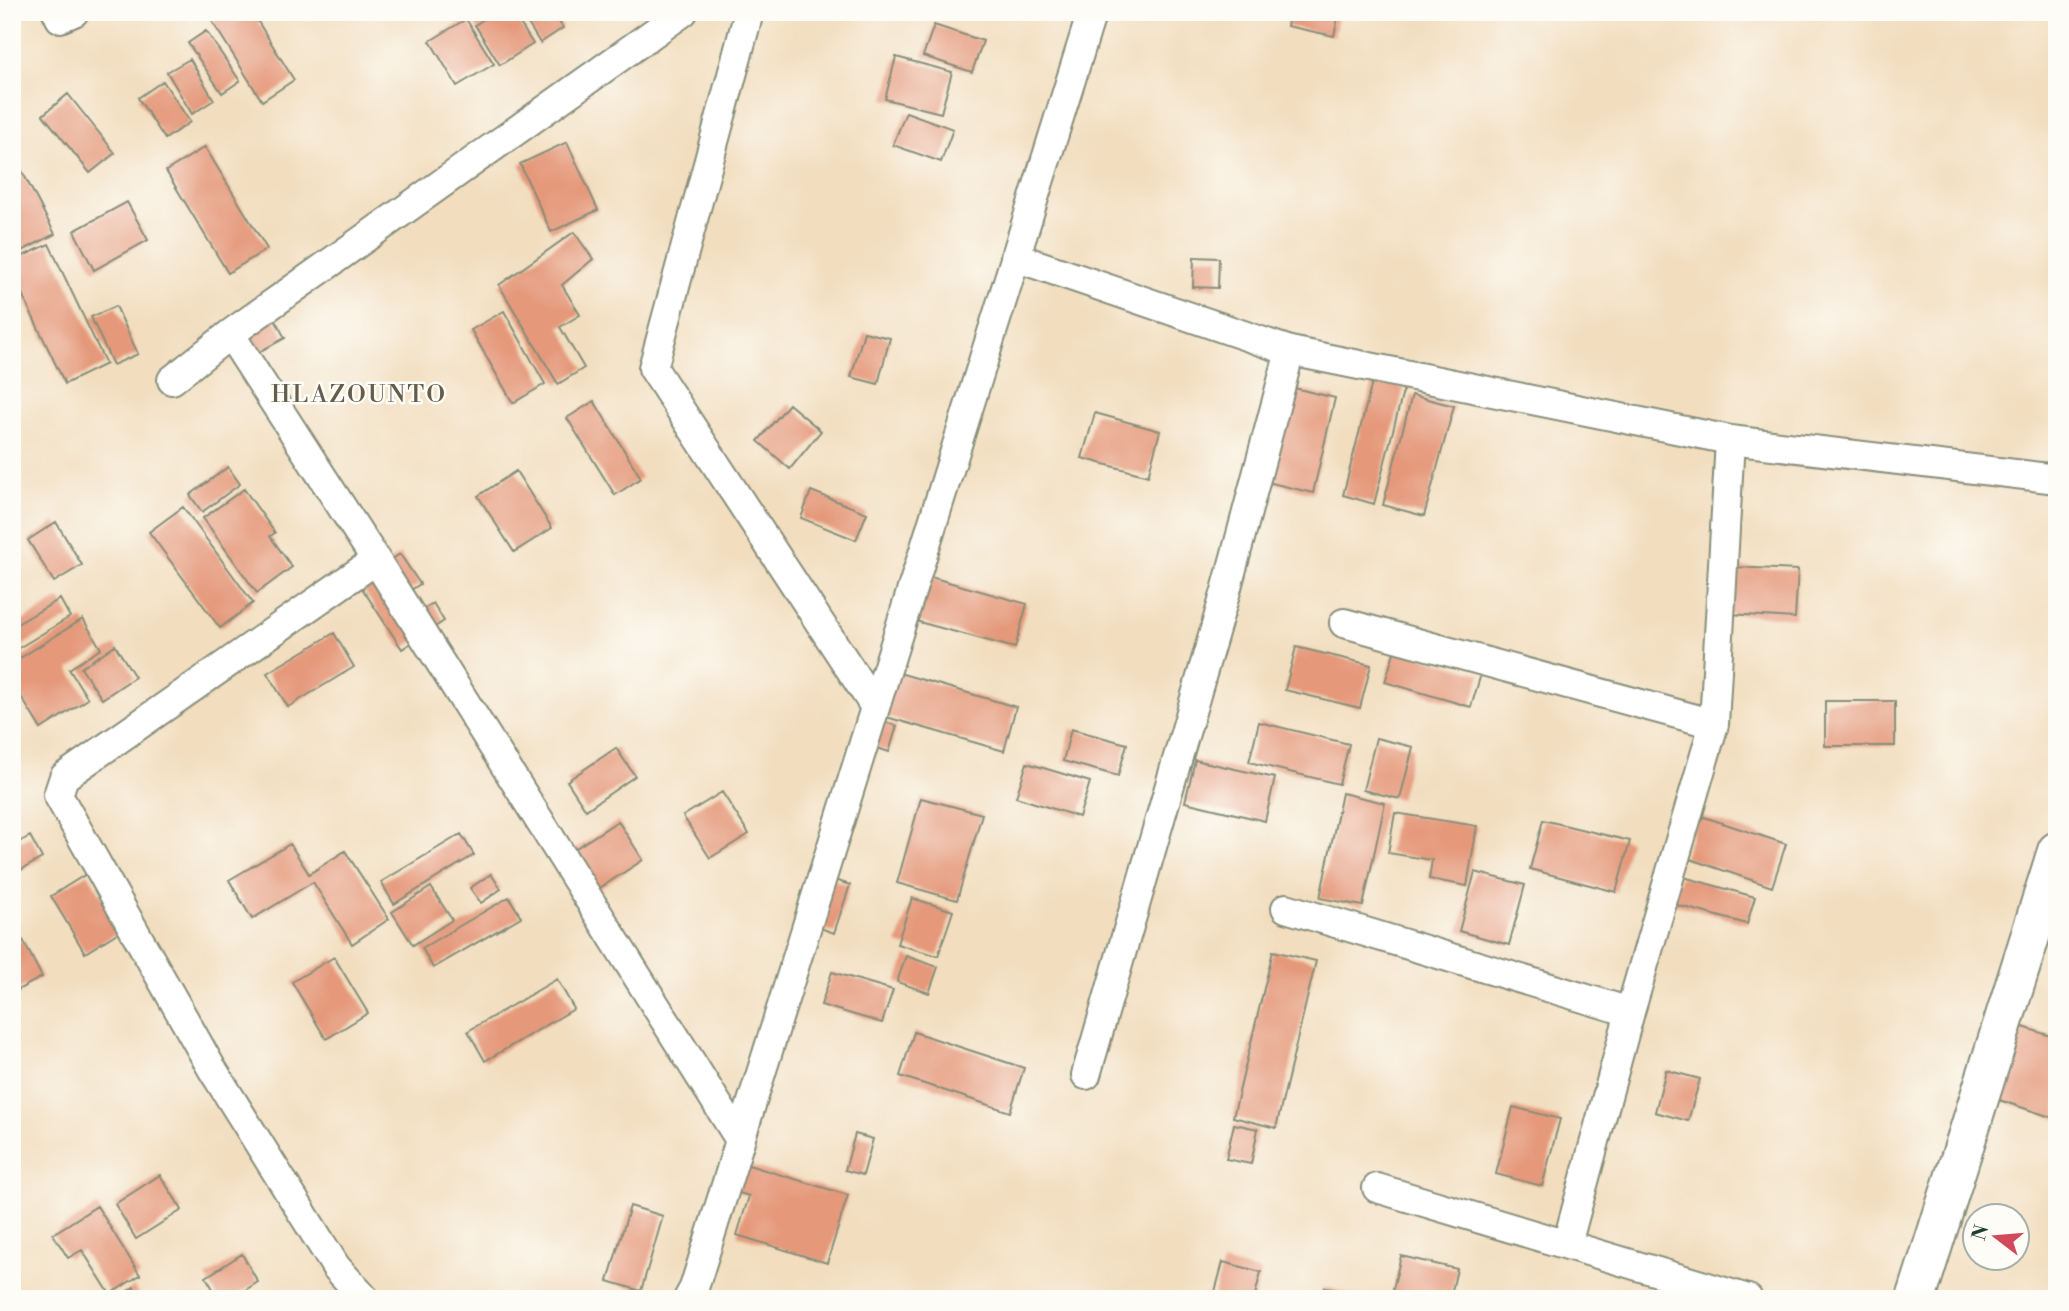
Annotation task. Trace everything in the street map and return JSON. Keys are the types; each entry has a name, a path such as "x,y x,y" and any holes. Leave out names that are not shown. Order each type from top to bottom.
{"street":[{"path":"57,12 60,18 74,12"},
{"path":"172,380 230,334 683,12"},
{"path":"750,12 653,368 875,707"},
{"path":"688,1299 694,1288 1091,12"},
{"path":"1015,257 1290,351 1730,440 2057,479"},
{"path":"230,334 376,559 740,1140"},
{"path":"1086,1075 1226,591 1290,351"},
{"path":"1567,1244 1630,1012 1714,724 1730,440"},
{"path":"365,1299 336,1267 211,1067 58,795 64,777 376,559"},
{"path":"1344,623 1714,724"},
{"path":"1916,1299 2057,851"},
{"path":"1286,908 1630,1012"},
{"path":"1377,1188 1748,1299"}],"building":[{"path":"226,12 252,12 294,80 262,101 212,21"},
{"path":"494,12 513,12 533,44 500,65 475,25"},
{"path":"521,12 553,12 563,28 540,43"},
{"path":"1290,12 1339,12 1334,36 1287,26"},
{"path":"466,19 494,64 457,86 430,41"},
{"path":"934,25 983,41 972,72 923,56"},
{"path":"206,31 240,81 222,93 188,43"},
{"path":"896,57 952,72 941,113 885,99"},
{"path":"190,59 214,100 192,114 167,72"},
{"path":"163,81 190,122 165,139 138,98"},
{"path":"68,94 115,153 90,173 43,115"},
{"path":"906,112 953,129 941,162 893,145"},
{"path":"567,142 598,210 551,232 520,164"},
{"path":"205,147 267,249 228,273 166,171"},
{"path":"12,152 55,234 12,256"},
{"path":"127,202 148,240 94,270 74,231"},
{"path":"574,232 593,259 562,285 580,315 560,327 584,368 558,384 499,285"},
{"path":"49,244 106,364 65,384 12,273 12,261"},
{"path":"1194,257 1219,258 1218,288 1193,287"},
{"path":"116,306 138,354 113,365 91,317"},
{"path":"504,311 545,384 513,403 471,330"},
{"path":"271,312 285,338 257,353 243,327"},
{"path":"864,332 890,338 878,384 851,377"},
{"path":"1373,379 1404,388 1374,504 1343,495"},
{"path":"1286,386 1335,398 1313,493 1263,481"},
{"path":"1412,395 1454,406 1424,516 1383,505"},
{"path":"594,401 641,478 615,495 567,418"},
{"path":"789,404 821,431 790,469 758,441"},
{"path":"1095,413 1160,431 1148,476 1082,458"},
{"path":"228,467 240,484 202,512 190,495"},
{"path":"516,471 552,528 514,552 478,496"},
{"path":"244,489 275,533 270,536 292,567 257,593 203,518"},
{"path":"811,491 867,513 856,540 801,518"},
{"path":"183,507 253,603 220,628 149,532"},
{"path":"56,522 82,565 54,582 28,540"},
{"path":"400,554 420,584 402,596 415,615 433,603 444,621 402,649 358,582"},
{"path":"1732,567 1798,570 1795,618 1729,614"},
{"path":"916,573 1027,604 1015,648 904,618"},
{"path":"60,599 70,617 12,652 12,627"},
{"path":"83,619 101,649 69,669 88,699 41,729 12,682 12,663"},
{"path":"334,633 354,667 288,707 267,673"},
{"path":"115,645 135,677 102,699 81,668"},
{"path":"1296,647 1371,665 1360,708 1285,690"},
{"path":"1395,649 1481,674 1471,707 1385,682"},
{"path":"882,668 1016,707 1004,751 869,712"},
{"path":"1825,701 1895,701 1895,746 1825,746"},
{"path":"865,716 897,726 889,752 857,741"},
{"path":"1259,722 1349,744 1339,784 1249,762"},
{"path":"1071,729 1127,744 1118,776 1063,761"},
{"path":"1376,738 1413,747 1400,799 1363,790"},
{"path":"616,748 635,776 586,810 567,781"},
{"path":"1195,760 1275,778 1265,821 1185,802"},
{"path":"1027,763 1090,782 1079,817 1016,797"},
{"path":"722,792 749,834 710,858 683,816"},
{"path":"1342,793 1385,803 1363,906 1320,898"},
{"path":"921,798 982,814 957,900 897,883"},
{"path":"1395,813 1477,826 1467,886 1429,879 1432,860 1388,853"},
{"path":"1698,815 1786,844 1772,887 1684,857"},
{"path":"1543,820 1630,841 1616,892 1530,869"},
{"path":"618,821 643,860 578,902 553,863"},
{"path":"461,834 474,855 394,904 381,882"},
{"path":"30,836 42,858 12,875 12,846"},
{"path":"290,844 309,874 345,851 389,919 352,944 313,882 252,919 229,880"},
{"path":"1475,872 1525,885 1509,945 1459,931"},
{"path":"88,873 122,930 85,953 51,896"},
{"path":"491,874 501,889 481,903 470,888"},
{"path":"819,875 850,885 834,933 803,922"},
{"path":"1680,876 1755,897 1747,924 1673,904"},
{"path":"431,887 452,920 413,945 392,912"},
{"path":"509,897 521,917 433,968 422,948"},
{"path":"912,898 953,911 938,956 897,944"},
{"path":"23,940 42,977 12,993 12,946"},
{"path":"1273,951 1316,961 1276,1128 1233,1117"},
{"path":"906,956 938,967 929,993 897,982"},
{"path":"334,957 368,1013 326,1039 292,982"},
{"path":"832,972 893,990 882,1023 821,1005"},
{"path":"557,979 574,1009 485,1061 468,1031"},
{"path":"2017,1025 2057,1038 2057,1119 1993,1098"},
{"path":"914,1032 1024,1068 1010,1112 900,1076"},
{"path":"1666,1070 1700,1079 1688,1121 1655,1112"},
{"path":"1513,1107 1560,1119 1542,1186 1496,1174"},
{"path":"1234,1124 1258,1129 1251,1164 1226,1159"},
{"path":"855,1134 873,1139 863,1175 845,1170"},
{"path":"745,1164 848,1195 827,1263 737,1235 749,1196 736,1192"},
{"path":"160,1175 182,1210 136,1239 115,1204"},
{"path":"97,1206 140,1275 110,1294 82,1250 68,1258 53,1234"},
{"path":"630,1206 663,1216 641,1291 608,1281"},
{"path":"242,1254 258,1282 231,1299 219,1299 206,1277"},
{"path":"1401,1256 1457,1269 1450,1299 1391,1297"},
{"path":"1223,1262 1261,1272 1254,1299 1213,1299"},
{"path":"134,1287 141,1299 116,1299"},
{"path":"1325,1287 1365,1298 1365,1299 1322,1299"}],"district":[{"name":"HLAZOUNTO","path":"359,395"}]}
